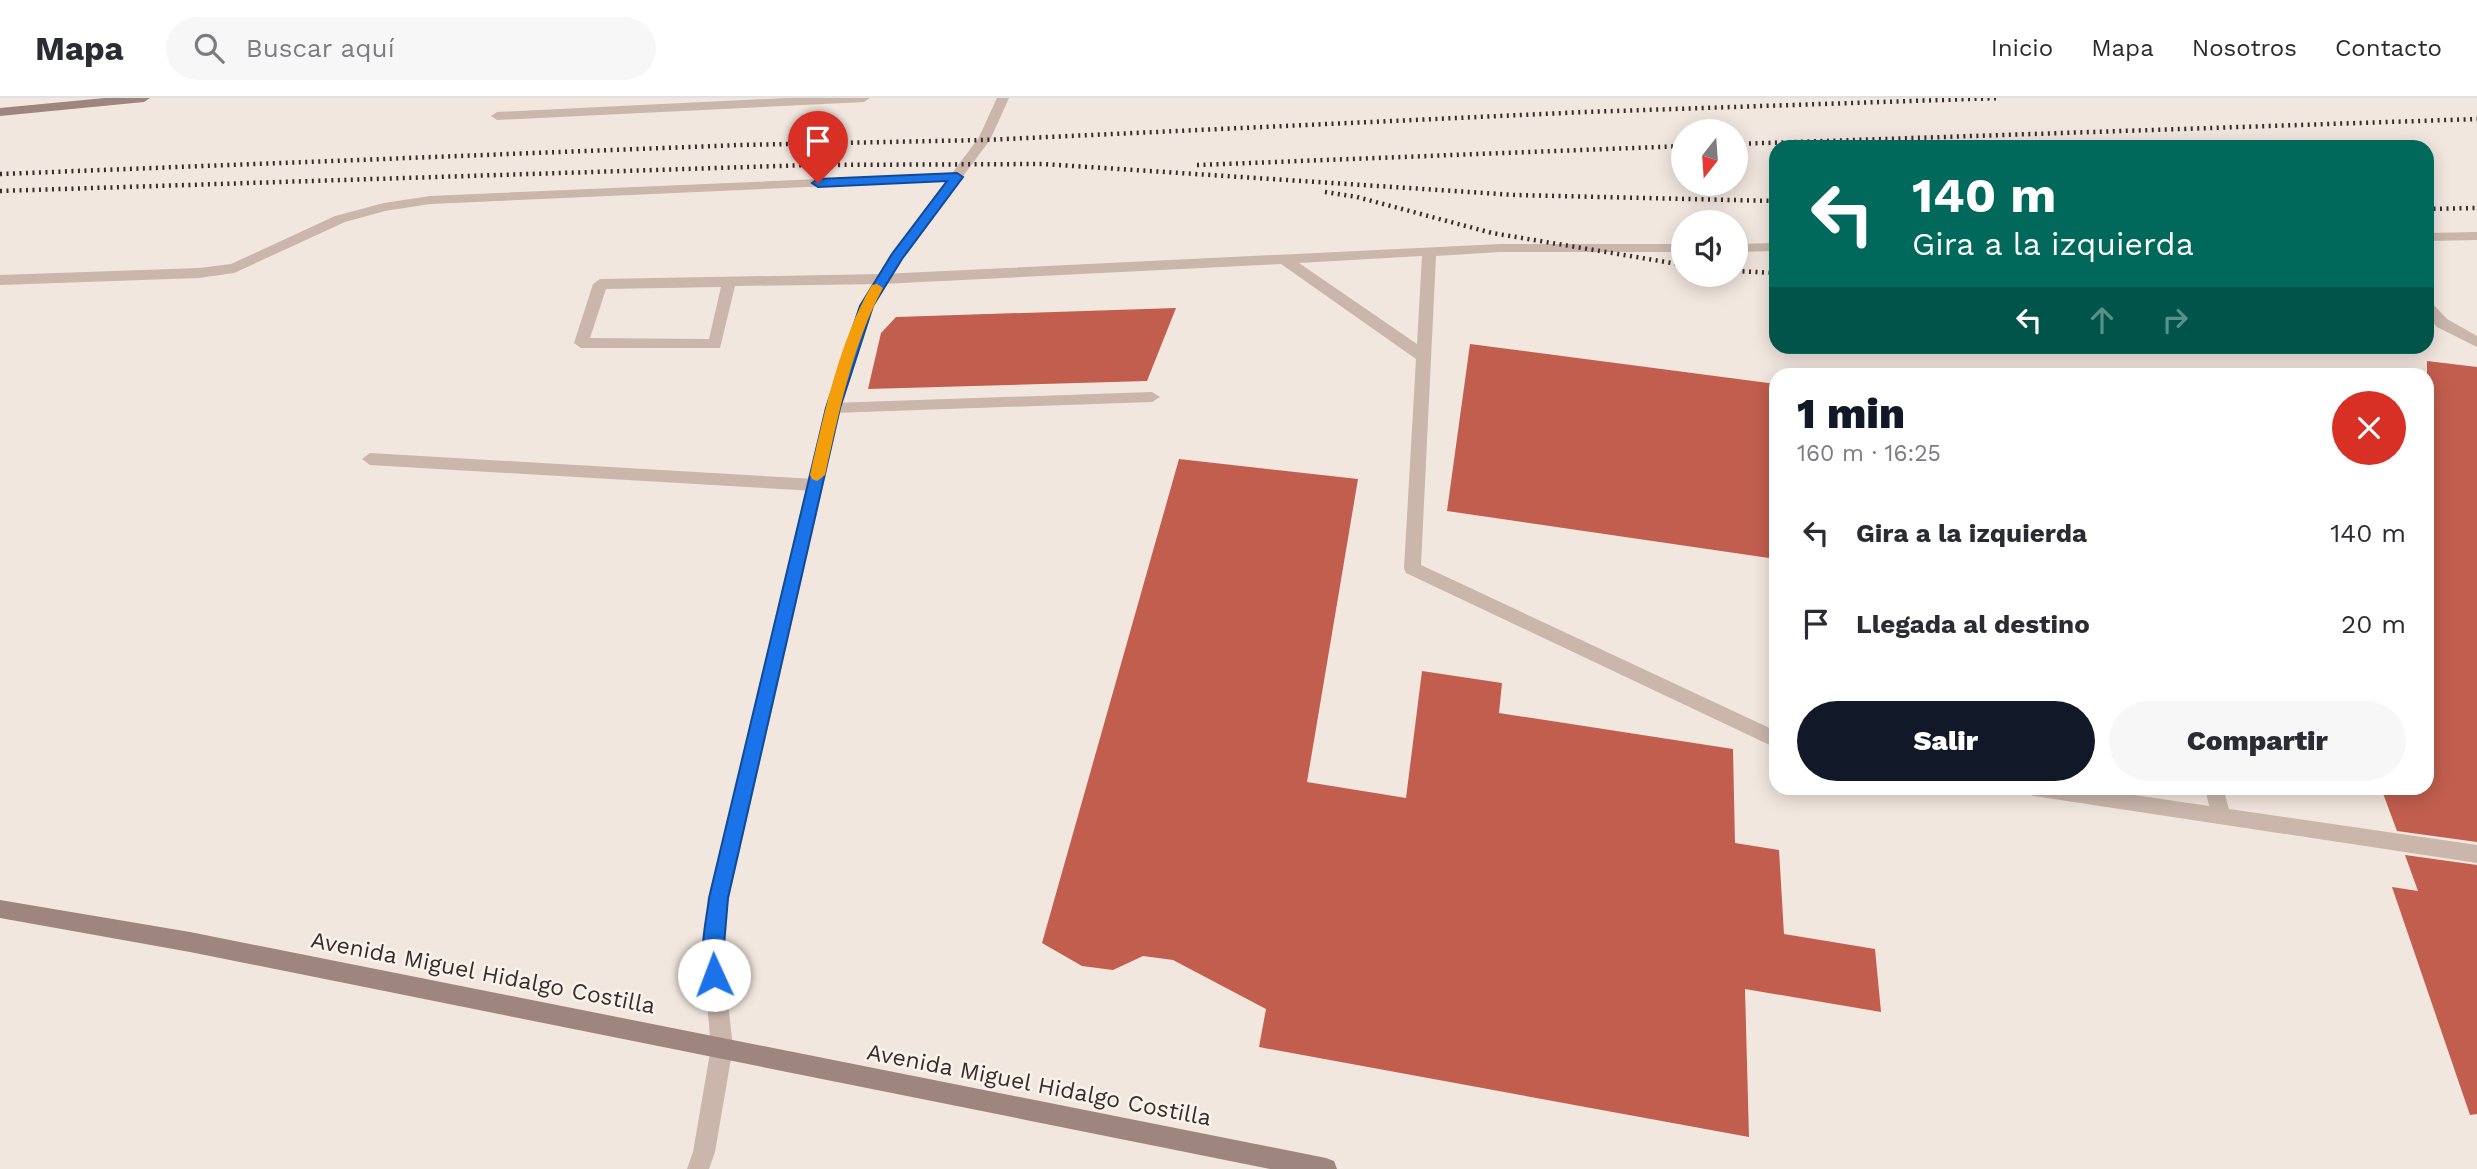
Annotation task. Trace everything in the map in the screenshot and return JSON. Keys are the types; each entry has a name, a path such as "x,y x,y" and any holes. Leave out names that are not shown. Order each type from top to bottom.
{"main road":[{"path":"0,112 144,98"},
{"name":"Avenida Miguel Hidalgo Costilla","path":"0,909 190,942 1326,1169"}],"street":[{"path":"497,116 864,98"},
{"path":"698,1169 704,1152 722,1047 712,950 719,898 833,408 867,306 882,279 984,140 1003,98"},
{"path":"0,280 199,273 234,268 340,219 384,207 430,200 957,177"},
{"path":"2434,237 2477,236"},
{"path":"1748,248 1769,247"},
{"path":"729,282 715,344 581,343 600,284 882,279 1500,248 1671,248"},
{"path":"1429,251 1412,568 1769,737"},
{"path":"1283,258 1424,357"},
{"path":"2434,314 2442,323 2477,342"},
{"path":"833,408 1152,397"},
{"path":"370,459 815,485"},
{"path":"2082,795 2477,854"},
{"path":"2216,795 2221,815"}],"building":[{"path":"1176,308 1147,381 868,389 881,333 896,317"},
{"path":"1470,344 1769,383 1769,558 1447,511"},
{"path":"2427,361 2477,367 2477,842 2397,831 2384,795 2434,795 2434,368 2427,368"},
{"path":"1179,459 1358,479 1307,782 1406,798 1422,671 1502,683 1499,713 1733,749 1735,843 1779,850 1784,934 1875,949 1881,1012 1745,989 1749,1137 1259,1047 1266,1009 1173,960 1143,956 1113,970 1082,966 1042,943"},
{"path":"2405,855 2477,865 2477,1114 2470,1115 2392,887 2418,891"}],"railway":[{"path":"0,174 739,145 984,140 1585,112 2000,98"},
{"path":"1855,140 2477,119"},
{"path":"1748,144 1769,143"},
{"path":"1197,165 1671,147"},
{"path":"0,191 810,165 1043,164 1515,195 1769,201"},
{"path":"1325,192 1357,197 1492,233 1671,263"},
{"path":"2434,209 2477,208"},
{"path":"1748,272 1769,273"}],"slow traffic":[{"path":"817,475 833,408 867,306 877,288"}],"route":[{"path":"714,975 712,950 719,898 833,408 867,306 896,257 957,177 818,183"}]}
